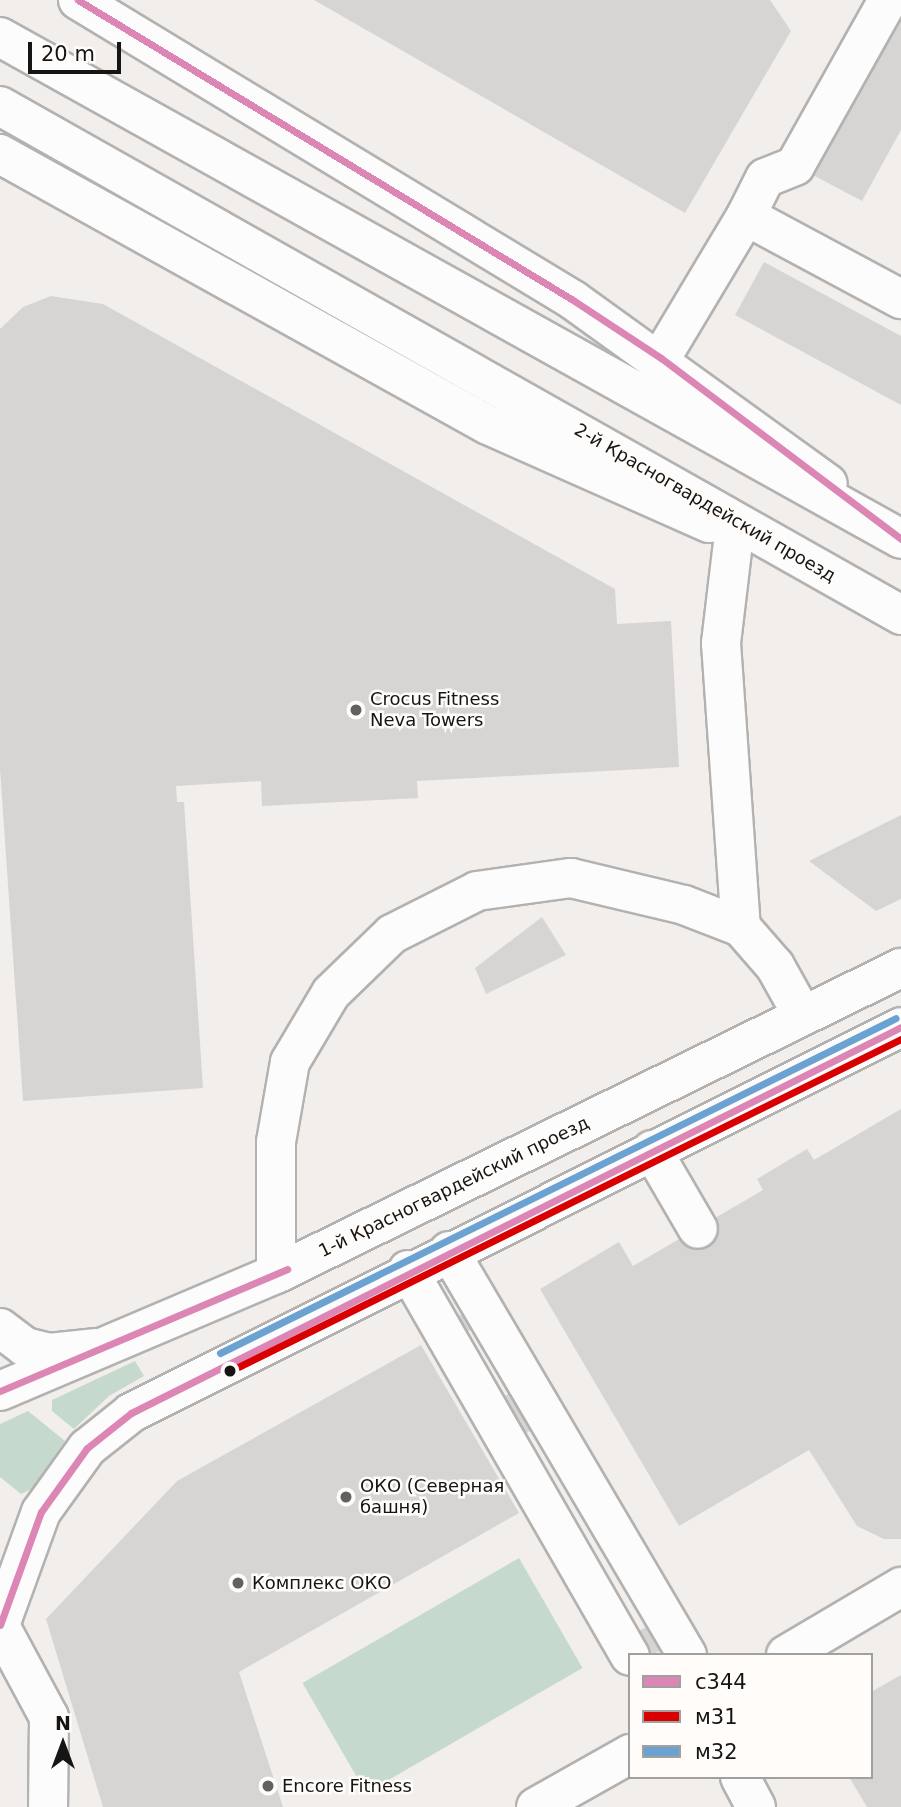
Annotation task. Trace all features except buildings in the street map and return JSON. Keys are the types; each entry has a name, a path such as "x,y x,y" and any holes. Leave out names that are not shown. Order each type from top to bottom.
{"main road":[{"path":"78,0 422,191 661,358 899,537"},
{"path":"661,358 746,216 765,178 795,166 888,0"},
{"path":"14,45 538,339 899,537"},
{"name":"2-й Красногвардейский проезд","path":"1,106 901,615"},
{"path":"1,159 488,425 853,587"},
{"path":"746,216 901,299"},
{"path":"734,534 721,643 741,927"},
{"path":"276,1274 276,1142 290,1062 331,993 392,934 477,891 571,878 684,905 741,927 775,966 803,1016"},
{"name":"1-й Красногвардейский проезд","path":"0,1391 276,1274 901,968"},
{"path":"3,1616 41,1512 87,1448 131,1413 408,1270 901,1027"},
{"path":"652,1150 698,1228"},
{"path":"449,1251 686,1653"},
{"path":"408,1270 628,1654"},
{"path":"0,1328 25,1347 49,1353 107,1346"},
{"path":"0,1543 3,1616 49,1717 48,1807"},
{"path":"789,1653 901,1587"},
{"path":"536,1807 628,1755"},
{"path":"741,1779 756,1807"}],"green space":[{"path":"135,1361 144,1376 109,1396 74,1429 52,1411 52,1400"},
{"path":"28,1411 65,1441 32,1489 21,1494 0,1477 0,1424"},
{"path":"519,1558 582,1668 366,1793 302,1683"}],"transit line":[{"name":"с344","path":"78,0 573,300 661,358 901,539"},
{"name":"м32","path":"220,1353 896,1018"},
{"name":"с344","path":"0,1625 41,1512 87,1448 131,1413 901,1027"},
{"name":"м31","path":"230,1371 901,1039"},
{"name":"с344","path":"0,1391 287,1269"}],"place":[{"name":"Crocus Fitness Neva Towers","path":"356,710"},
{"name":"ОКО (Северная башня)","path":"346,1497"},
{"name":"Комплекс ОКО","path":"238,1583"},
{"name":"Encore Fitness","path":"268,1786"}]}
